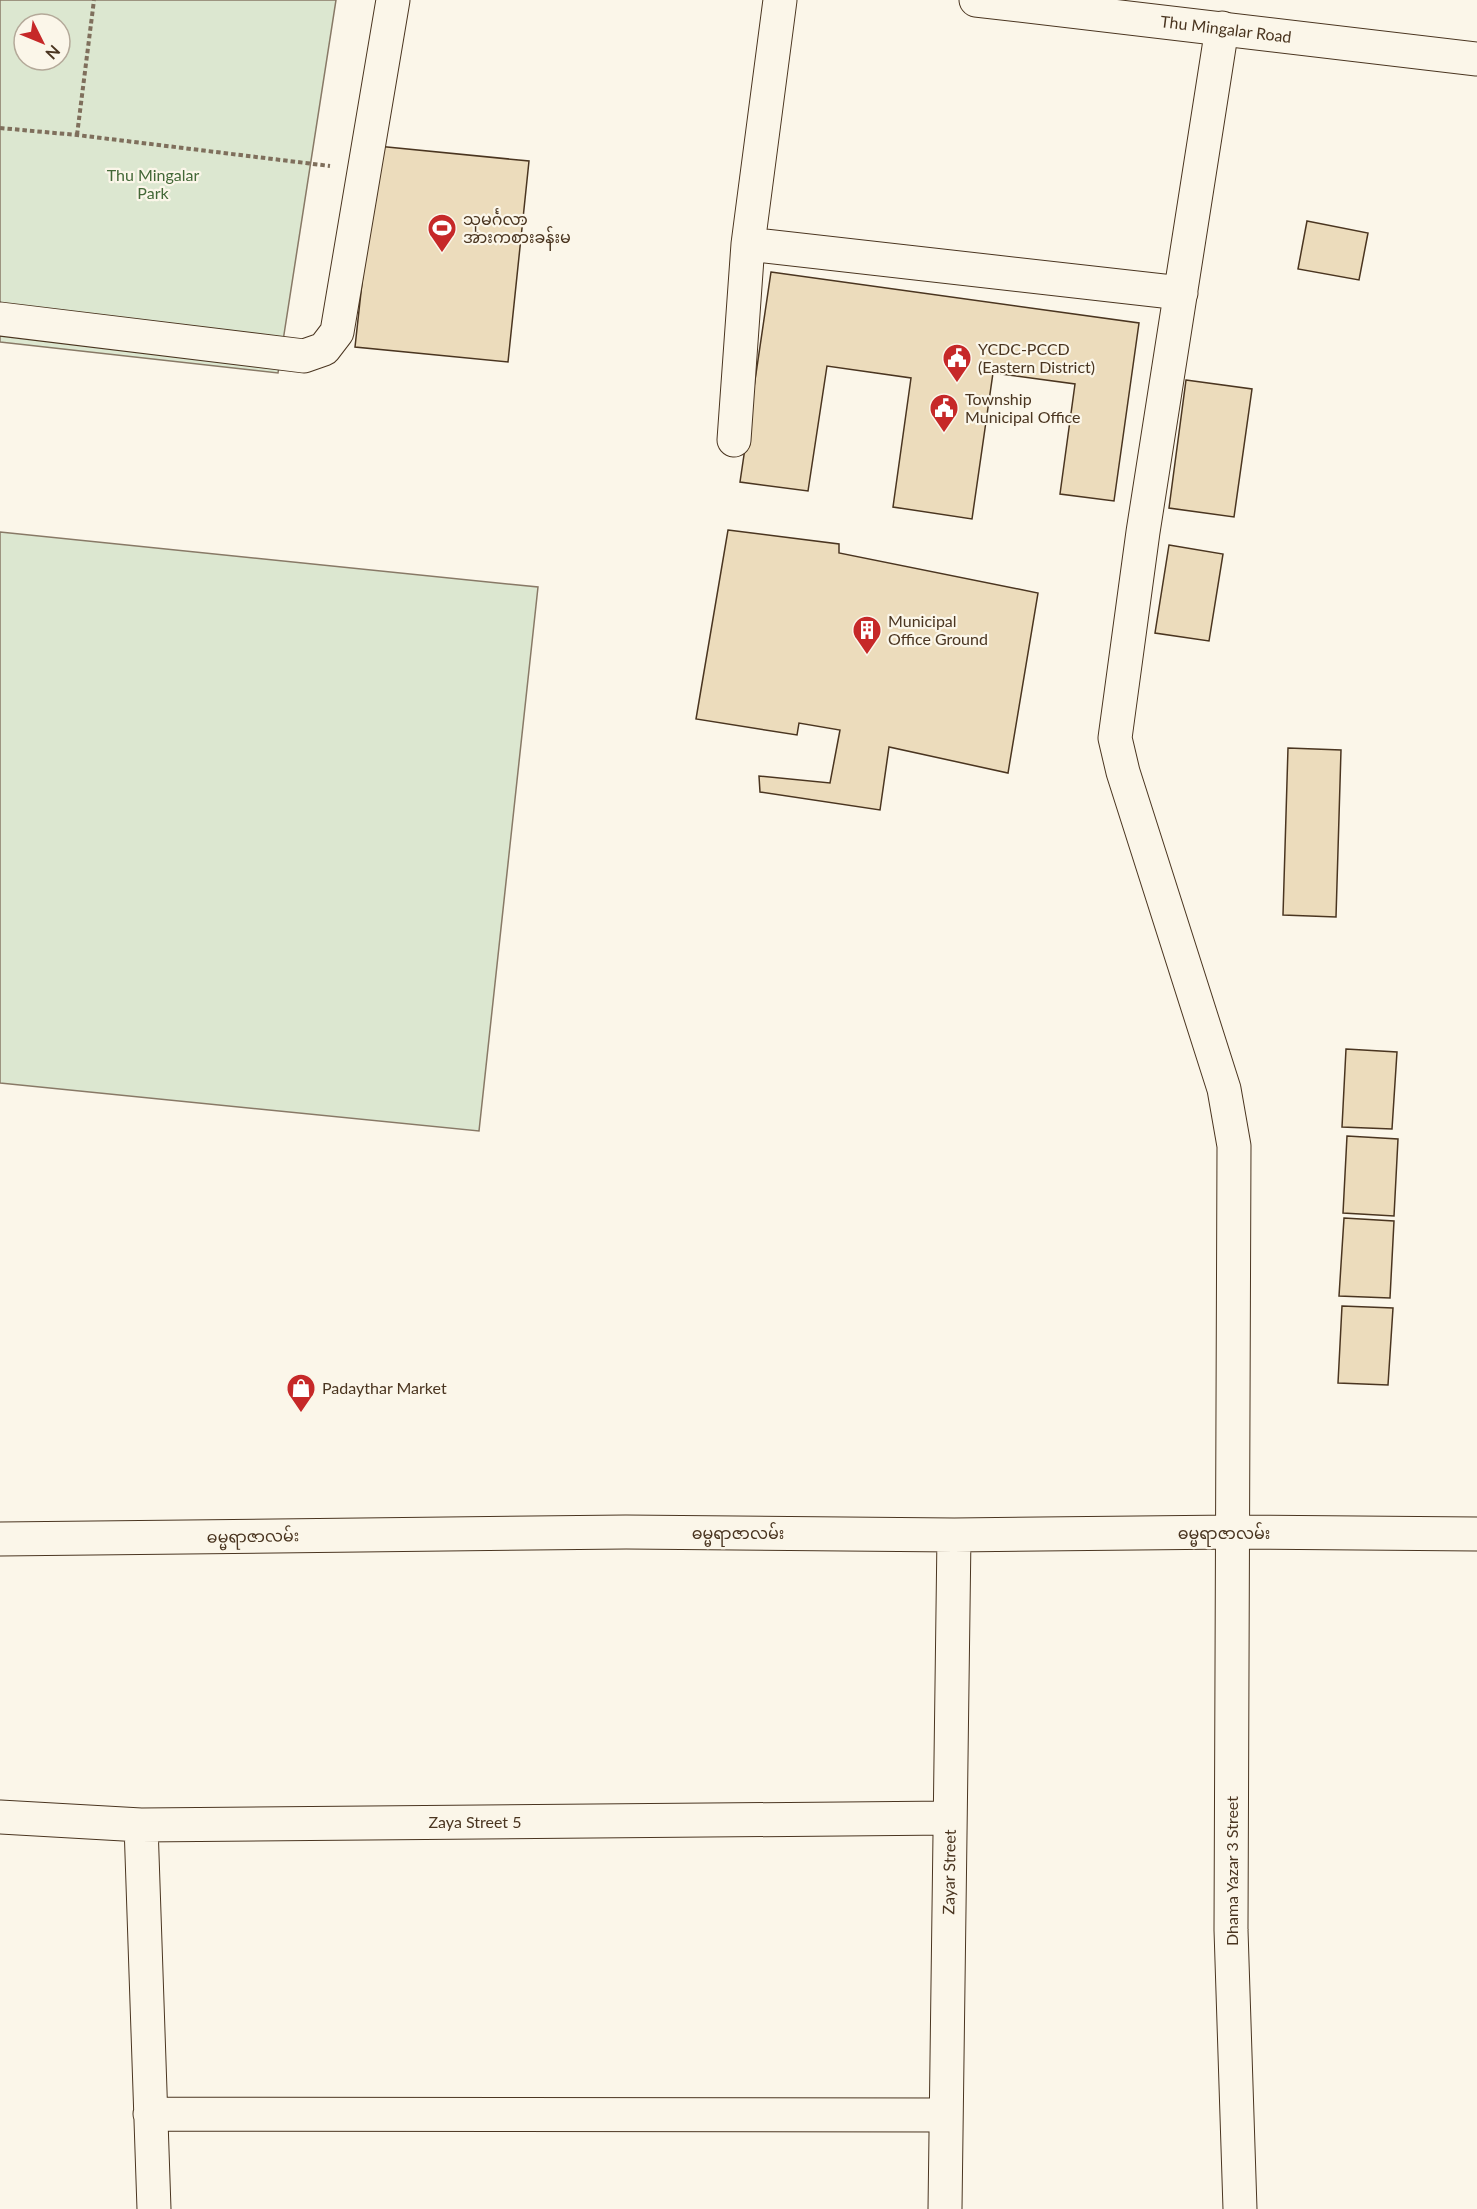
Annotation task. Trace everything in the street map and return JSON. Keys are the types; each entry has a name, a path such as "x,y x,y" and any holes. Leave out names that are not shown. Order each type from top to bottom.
{"street":[{"path":"0,319 304,356 324,349 338,332 393,0"},
{"path":"734,440 748,244 780,0"},
{"name":"Thu Mingalar Road","path":"976,0 1477,58"},
{"name":"Dhama Yazar 3 Street","path":"1222,28 1143,532 1115,738 1123,772 1224,1089 1234,1146 1231,1930 1240,2209"},
{"path":"748,244 1181,293"},
{"name":"ဓမ္မရာဇာလမ်း","path":"0,1539 614,1532 954,1535 1233,1532 1477,1534"},
{"name":"Zayar Street","path":"945,2209 954,1535"},
{"name":"Zaya Street 5","path":"0,1817 141,1825 950,1818"},
{"path":"141,1825 154,2209"},
{"path":"150,2114 946,2115"}],"path":[{"path":"77,135 94,0"},
{"path":"0,128 77,135 364,170"}],"green space":[{"name":"Thu Mingalar Park","path":"0,0 336,0 278,373 0,342"},
{"path":"0,532 538,587 479,1131 0,1083"}],"building":[{"name":"သုမင်္ဂလာ အားကစားခန်းမ","path":"377,146 529,161 508,362 355,347"},
{"path":"1307,221 1368,233 1359,280 1298,269"},
{"name":"Township Municipal Office","path":"771,272 1139,323 1114,501 1060,494 1075,384 993,373 972,519 893,507 911,378 827,366 808,491 740,482"},
{"path":"1186,380 1252,389 1234,517 1169,508"},
{"name":"Municipal Office Ground","path":"728,530 839,544 839,553 1038,593 1008,773 889,747 880,810 760,792 759,776 830,783 840,730 799,723 797,735 696,719"},
{"path":"1169,545 1223,554 1209,641 1155,633"},
{"path":"1288,748 1341,750 1336,917 1283,915"},
{"path":"1346,1049 1397,1052 1392,1129 1342,1127"},
{"path":"1347,1136 1398,1139 1394,1216 1343,1213"},
{"path":"1344,1218 1394,1221 1390,1298 1339,1296"},
{"path":"1342,1306 1393,1308 1388,1385 1338,1383"}],"place":[{"name":"သုမင်္ဂလာ အားကစားခန်းမ","path":"442,254"},
{"name":"YCDC-PCCD (Eastern District)","path":"957,384"},
{"name":"Township Municipal Office","path":"944,434"},
{"name":"Municipal Office Ground","path":"867,656"},
{"name":"Padaythar Market","path":"301,1414"}]}
